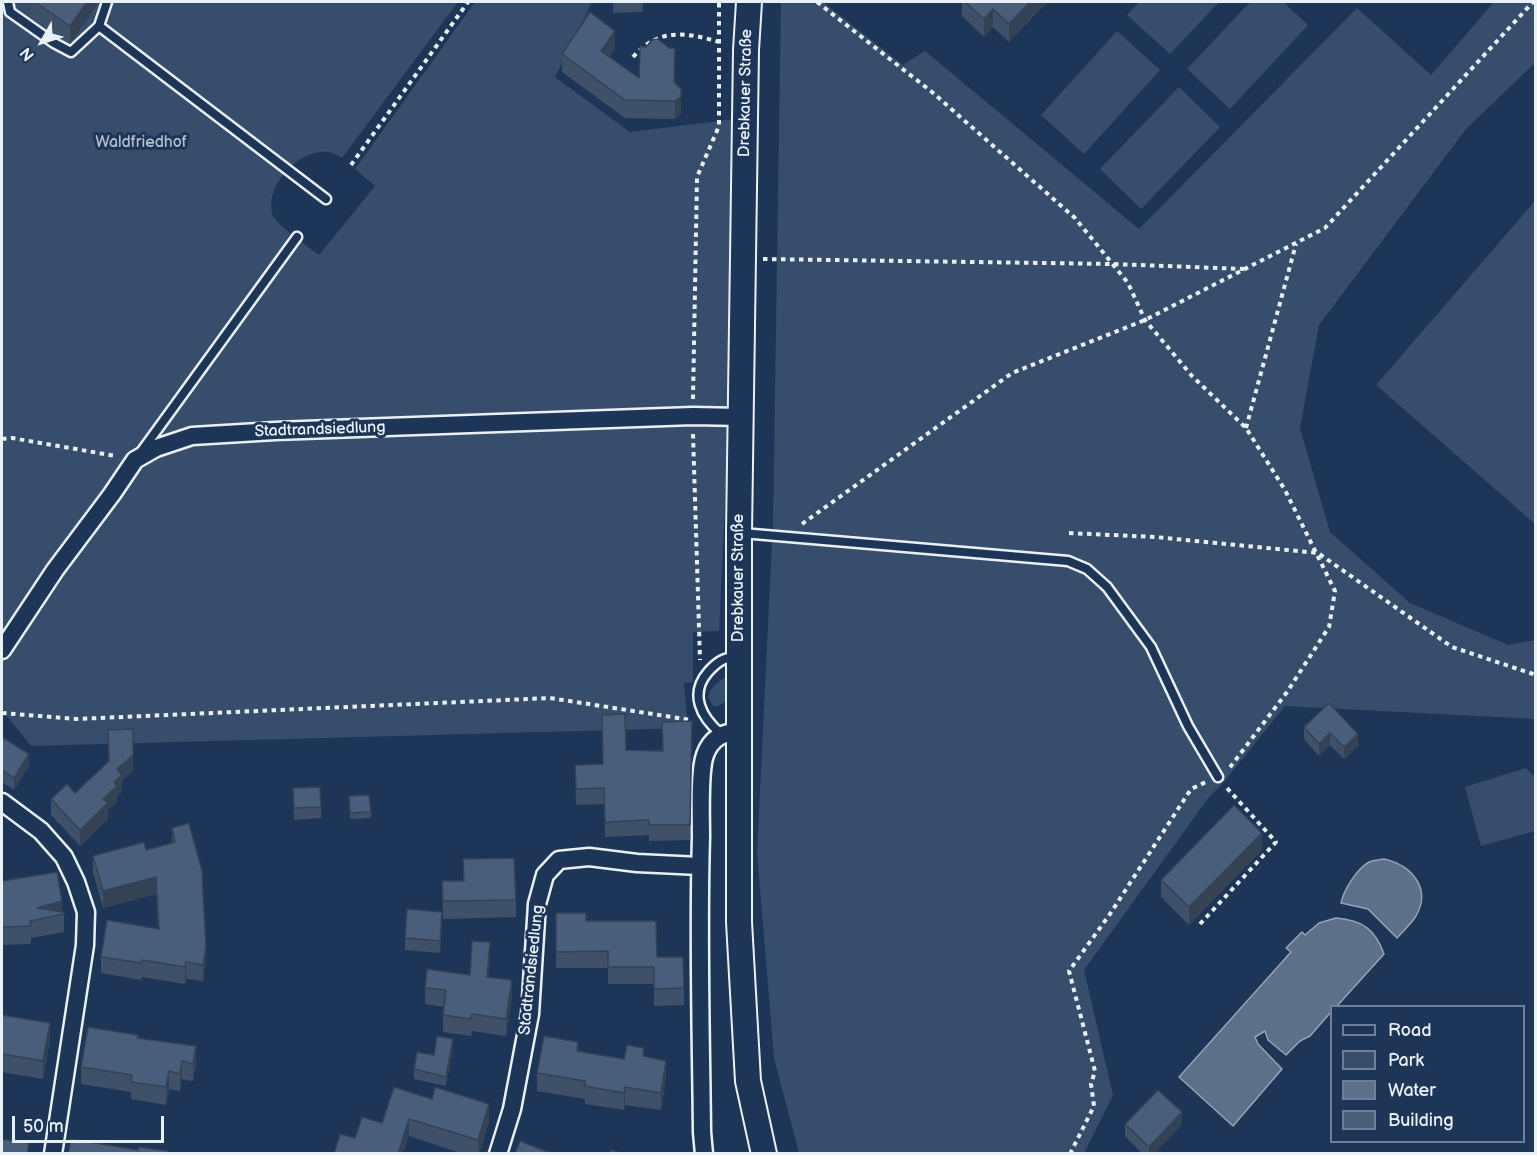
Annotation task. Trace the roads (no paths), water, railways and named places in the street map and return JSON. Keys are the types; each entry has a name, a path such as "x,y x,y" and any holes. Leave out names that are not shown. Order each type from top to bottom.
{"street":[{"name":"Drebkauer Straße","path":"748,2 738,657 730,733 748,1081 764,1154"},
{"name":"Stadtrandsiedlung","path":"2,650 55,570 135,460 156,448 192,436 693,416 742,417"},
{"path":"704,1154 700,866 704,756 710,745 730,733"},
{"path":"2,802 41,831 64,857 76,882 86,912 86,945 53,1154"},
{"name":"Stadtrandsiedlung","path":"498,1154 512,1108 530,1014 537,904 545,875 559,860 590,856 638,863 700,866"}],"lane":[{"path":"8,2 10,12 71,52 99,26 107,2"},
{"path":"99,26 326,199"},
{"path":"135,460 297,237"},
{"path":"739,532 1068,561 1087,569 1107,587 1151,648 1188,726 1218,777"},
{"path":"730,733 708,723 700,703 698,688 700,682 717,662 729,657 738,657"}],"water":[{"path":"1384,859 1403,866 1410,872 1420,887 1422,896 1416,916 1397,938 1368,909 1341,903 1348,886 1360,869 1369,862"},
{"path":"1336,918 1360,924 1372,932 1384,954 1338,1005 1330,1005 1330,1013 1310,1036 1300,1041 1286,1055 1268,1040 1265,1031 1255,1037 1258,1044 1282,1069 1233,1126 1179,1077 1291,952 1286,948 1302,932 1305,935 1319,923"}],"park label":[{"name":"Waldfriedhof","path":"141,143"}]}
